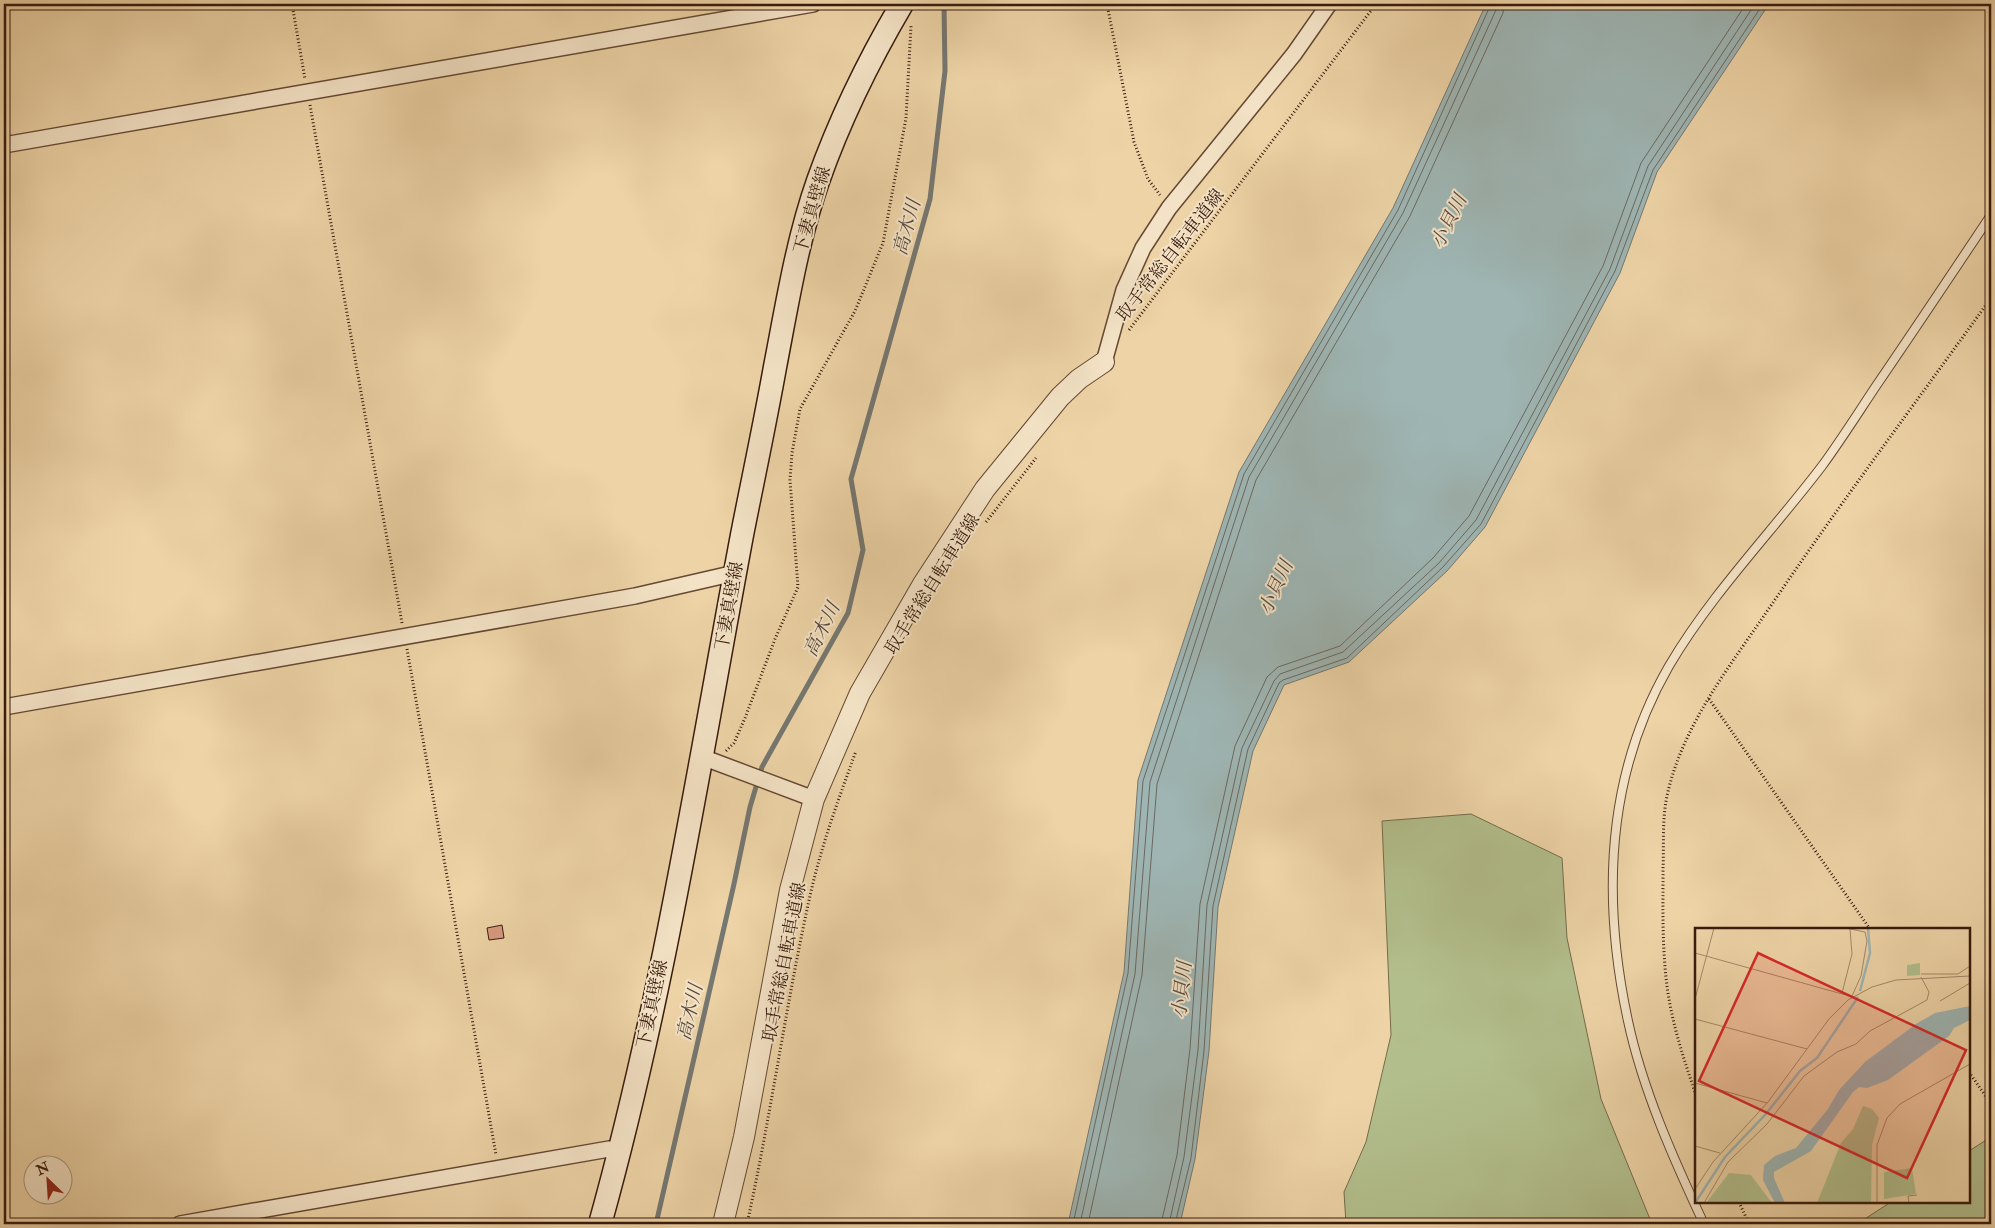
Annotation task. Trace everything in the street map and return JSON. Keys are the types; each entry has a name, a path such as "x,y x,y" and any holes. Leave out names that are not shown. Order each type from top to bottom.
{"main road":[{"name":"下妻真壁線","path":"600,1224 621,1149 659,975 712,761 735,573 796,263 817,184 834,139 880,40 906,13"}],"street":[{"path":"4,145 808,4"},
{"path":"723,1224 744,1137 790,890 814,799 860,693 923,584 984,489 1060,397 1079,379 1104,362 1124,290 1143,248 1169,208 1294,54 1330,4"},
{"path":"4,707 635,596 735,573"},
{"path":"712,761 814,799"},
{"path":"180,1224 498,1167 609,1149 621,1149"}],"lane":[{"path":"1704,1224 1665,1133 1644,1076 1628,1022 1613,924 1613,874 1616,825 1623,782 1649,705 1669,667 1695,625 1730,578 1822,465 1991,215"}],"path":[{"path":"292,4 498,1167"},
{"path":"1107,4 1134,142 1148,178 1169,208"},
{"name":"取手常総自転車道線","path":"1128,332 1376,4"},
{"path":"712,761 734,743 798,587 790,480 792,453 800,410 855,311 883,243 906,118 912,31 906,13"},
{"path":"1695,1093 1680,1046 1667,987 1663,932 1666,799 1674,769 1697,717 1721,678 1791,575 1991,298"},
{"name":"取手常総自転車道線","path":"986,523 1038,454"},
{"path":"1709,699 1869,928"},
{"name":"取手常総自転車道線","path":"747,1224 763,1153 810,895 825,840 857,749"},
{"path":"1970,1073 1991,1104"},
{"path":"1739,1203 1749,1224"}],"green space":[{"path":"1471,814 1562,858 1567,938 1601,1099 1652,1224 1346,1224 1344,1192 1366,1142 1391,1035 1382,821"},
{"path":"1991,1137 1991,1224 1857,1224 1889,1203 1970,1203 1970,1150"}],"water":[{"name":"小貝川","path":"1486,4 1769,4 1657,172 1620,273 1485,527 1447,571 1349,662 1284,685 1253,751 1218,907 1209,1051 1195,1159 1180,1224 1068,1224 1124,972 1138,780 1239,472 1393,208"}],"building":[{"path":"502,925 504,938 489,940 487,928"}],"waterway":[{"name":"高木川","path":"656,1224 750,807 762,767 848,613 863,550 851,479 930,199 945,71 944,4"}]}
